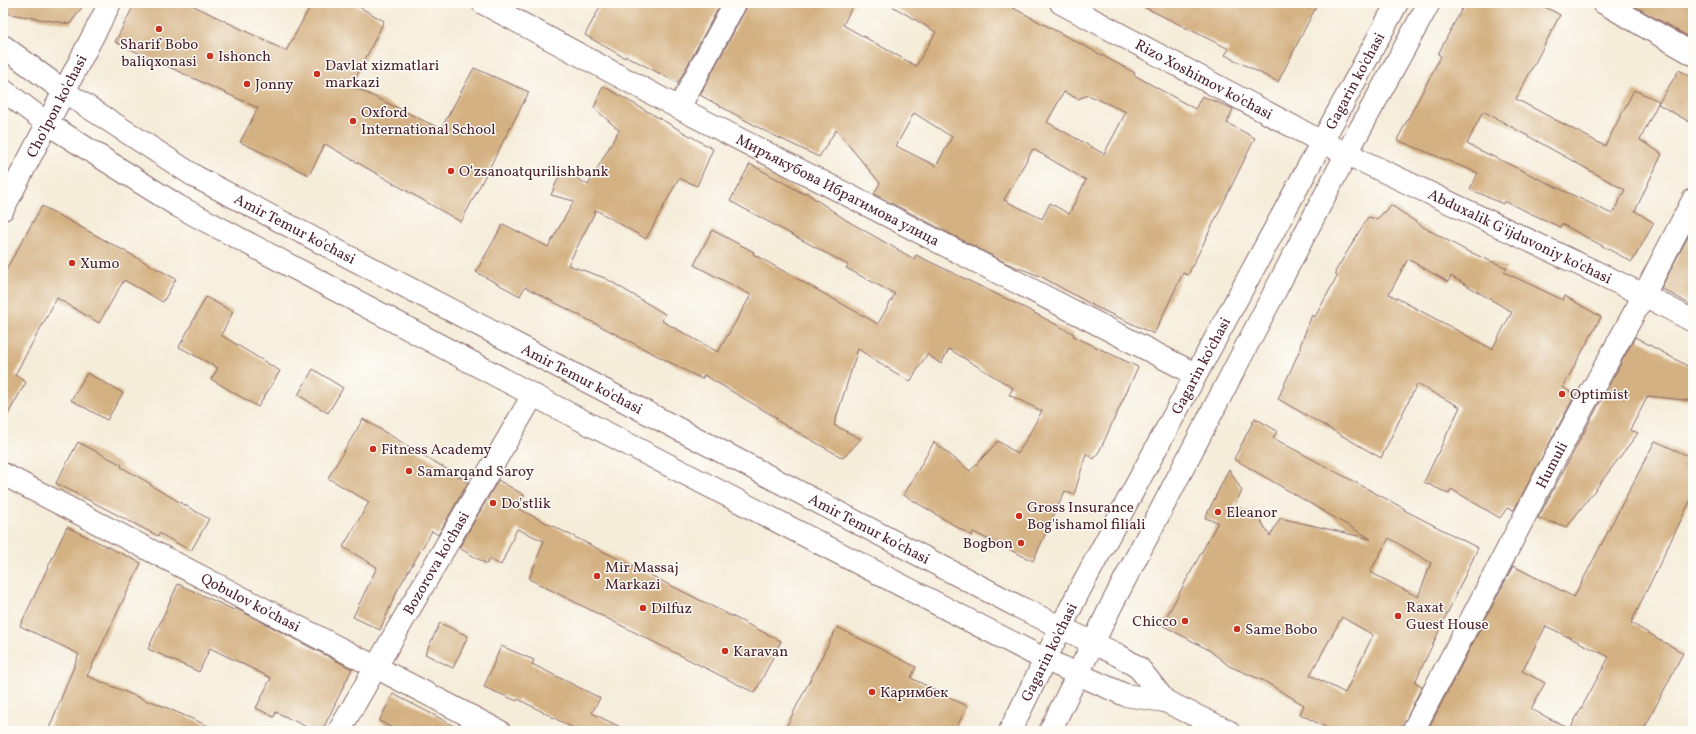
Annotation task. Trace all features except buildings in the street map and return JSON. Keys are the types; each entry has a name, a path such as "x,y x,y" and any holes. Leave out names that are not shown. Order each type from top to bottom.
{"main road":[{"name":"Cho'lpon ko'chasi","path":"3,209 110,3"},
{"name":"Миръякубова Ибрагимова улица","path":"483,3 679,108 1195,374"},
{"path":"679,108 735,3"},
{"name":"Rizo Xoshimov ko'chasi","path":"1061,3 1322,142 1347,153"},
{"name":"Gagarin ko'chasi","path":"1010,731 1060,627 1195,374 1397,3"},
{"name":"Gagarin ko'chasi","path":"1050,731 1092,642 1347,153 1429,3"},
{"path":"1604,3 1693,54"},
{"name":"Amir Temur ko'chasi","path":"3,46 65,92 196,177 1012,603 1092,642 1139,668 1164,701"},
{"name":"Amir Temur ko'chasi","path":"3,90 48,124 178,206 533,395 1044,659 1125,695 1164,701 1228,731"},
{"name":"Abduxalik G'ijduvoniy ko'chasi","path":"1347,153 1644,295 1693,321"},
{"name":"Humuli","path":"1412,731 1555,458 1644,295 1693,200"},
{"name":"Bozorova ko'chasi","path":"340,731 374,668 533,395"},
{"name":"Qobulov ko'chasi","path":"3,474 121,534 374,668 499,731"}],"place":[{"name":"Sharif Bobo baliqxonasi","path":"159,29"},
{"name":"Ishonch","path":"210,56"},
{"name":"Davlat xizmatlari markazi","path":"317,74"},
{"name":"Jonny","path":"247,84"},
{"name":"Oxford International School","path":"353,121"},
{"name":"Oʻzsanoatqurilishbank","path":"451,171"},
{"name":"Xumo","path":"72,263"},
{"name":"Optimist","path":"1562,394"},
{"name":"Fitness Academy","path":"373,449"},
{"name":"Samarqand Saroy","path":"409,471"},
{"name":"Do'stlik","path":"493,503"},
{"name":"Eleanor","path":"1218,512"},
{"name":"Gross Insurance Bog'ishamol filiali","path":"1019,516"},
{"name":"Bogbon","path":"1021,543"},
{"name":"Mir Massaj Markazi","path":"597,576"},
{"name":"Dilfuz","path":"643,608"},
{"name":"Raxat Guest House","path":"1398,616"},
{"name":"Chicco","path":"1185,621"},
{"name":"Same Bobo","path":"1237,629"},
{"name":"Karavan","path":"725,651"},
{"name":"Каримбек","path":"872,692"}]}
